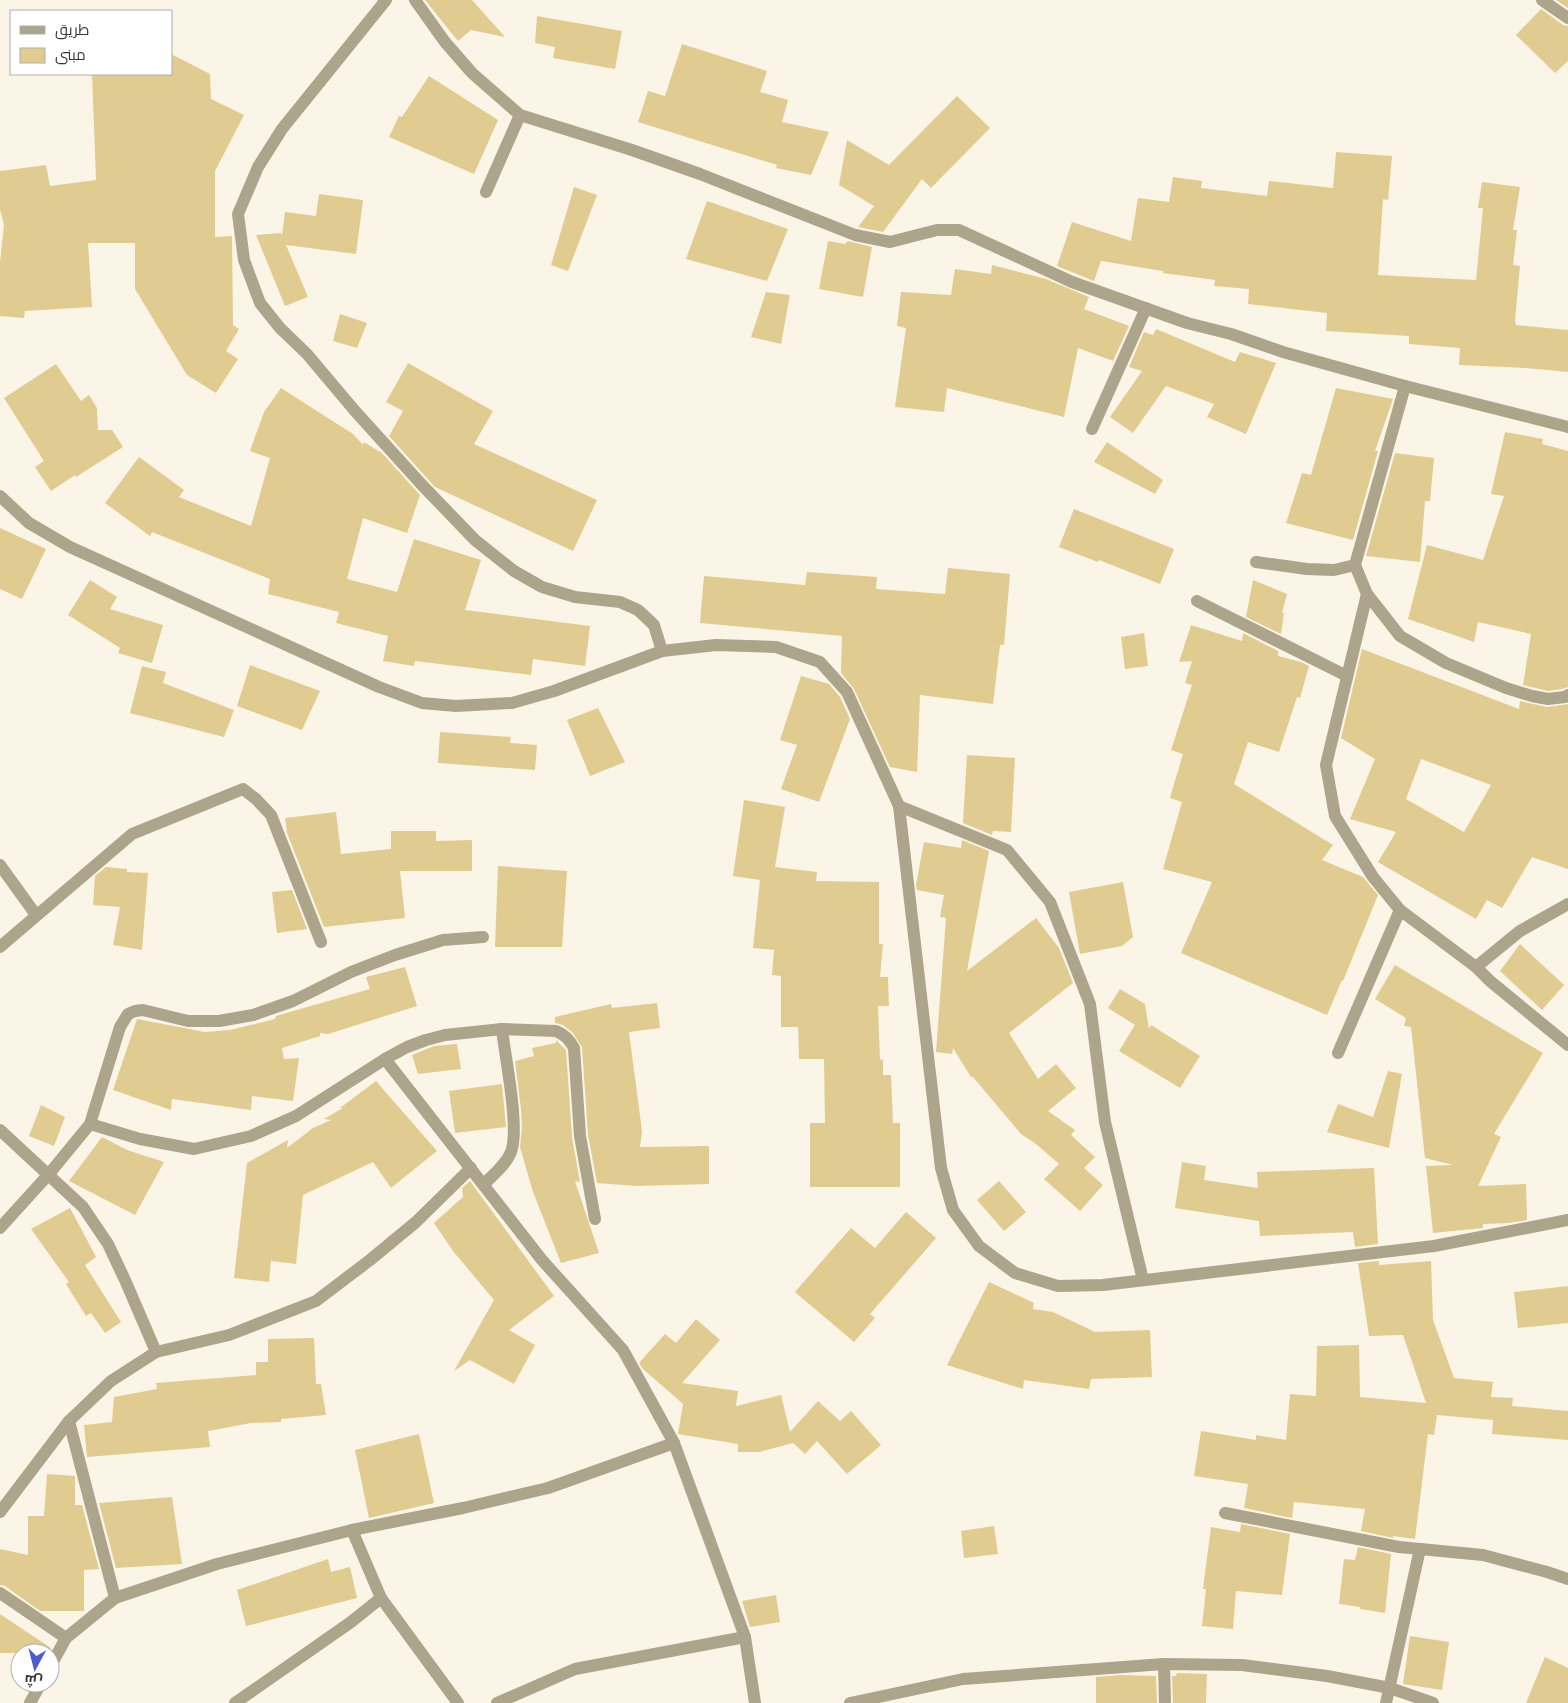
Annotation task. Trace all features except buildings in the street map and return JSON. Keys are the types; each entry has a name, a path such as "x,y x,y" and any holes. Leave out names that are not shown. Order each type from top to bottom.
{"street":[{"path":"386,0 282,129 258,167 238,214 244,260 260,303 280,328 307,354 355,411 422,485 475,540 514,571 542,587 575,597 620,602 638,610 654,625 662,651"},
{"path":"415,0 445,42 472,73 520,115 632,150 700,174 855,235 890,242 937,230 959,230 1072,282 1188,324 1231,334 1283,352 1404,386 1568,427"},
{"path":"1542,0 1568,18"},
{"path":"486,192 520,115"},
{"path":"1092,429 1146,308"},
{"path":"1404,386 1355,565 1368,594 1400,636 1446,663 1506,688 1532,696 1548,699 1564,697 1568,694"},
{"path":"0,496 29,523 70,547 379,687 422,703 456,706 512,703 554,691 662,651 716,646 776,647 820,662 846,692 899,806 941,1168 953,1210 979,1246 1015,1273 1058,1286 1103,1285 1434,1246 1568,1220"},
{"path":"1256,562 1307,569 1334,570 1355,565"},
{"path":"1368,594 1326,765 1335,816 1373,876 1400,910 1476,967 1490,981 1568,1046"},
{"path":"1197,601 1347,676"},
{"path":"0,947 132,834 243,789 256,799 271,815 321,942"},
{"path":"899,806 1008,850 1050,902 1090,1004 1105,1122 1143,1280"},
{"path":"0,864 36,915"},
{"path":"1476,967 1520,931 1568,904"},
{"path":"1338,1053 1400,910"},
{"path":"0,1228 49,1174 90,1124 120,1027 128,1014 135,1010 142,1010 188,1021 219,1021 253,1015 293,1001 351,972 395,955 443,940 483,937"},
{"path":"90,1124 140,1139 194,1148 251,1136 296,1116 407,1046 445,1035 502,1029 556,1031 564,1034 574,1048 580,1136 595,1219"},
{"path":"484,1184 503,1165 511,1152 513,1135 513,1118 502,1029"},
{"path":"385,1059 542,1260 623,1350 674,1442 744,1637 755,1703"},
{"path":"0,1130 83,1207 108,1244 126,1280 156,1352"},
{"path":"0,1512 69,1421 112,1380 156,1352 229,1335 316,1301 416,1222 471,1168"},
{"path":"69,1421 115,1598"},
{"path":"60,1649 66,1638 115,1598 217,1564 352,1530 463,1508 548,1488 674,1442"},
{"path":"1225,1513 1399,1547 1483,1555 1568,1579"},
{"path":"352,1530 381,1598 458,1703"},
{"path":"1386,1703 1420,1549"},
{"path":"0,1593 66,1638"},
{"path":"235,1703 335,1633 381,1598"},
{"path":"497,1703 575,1669 744,1637"},
{"path":"1164,1664 1165,1703"},
{"path":"850,1703 962,1679 1164,1664 1242,1665 1327,1676 1390,1688 1433,1703"}]}
